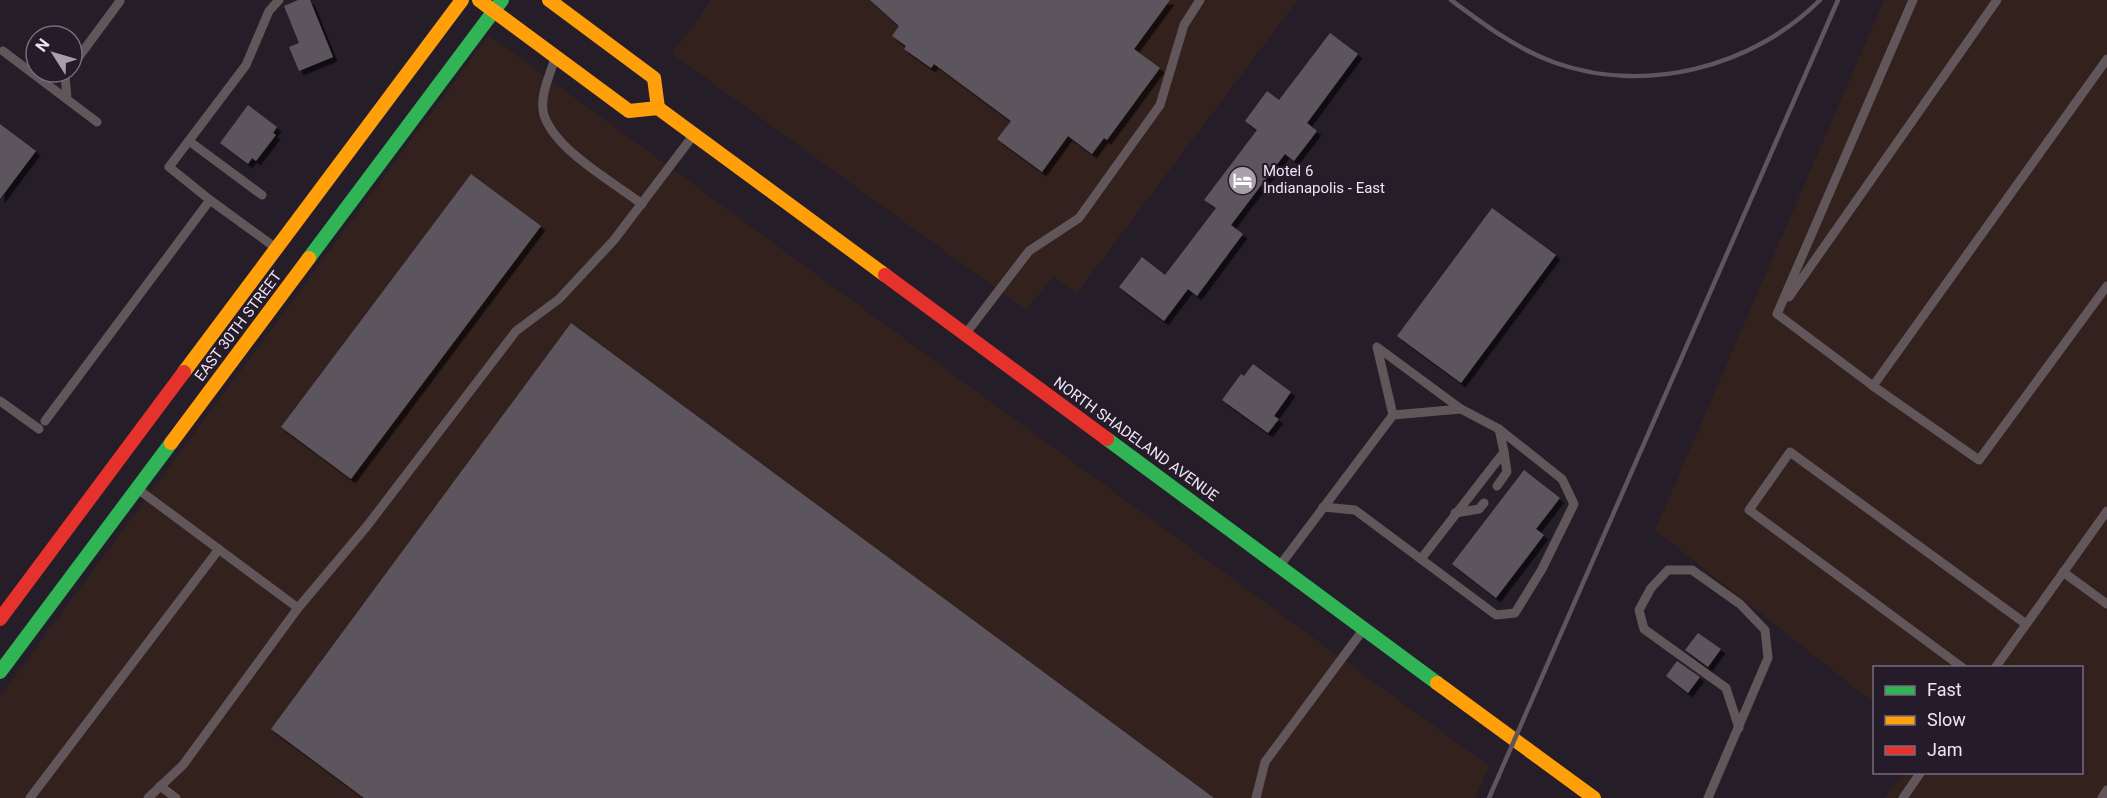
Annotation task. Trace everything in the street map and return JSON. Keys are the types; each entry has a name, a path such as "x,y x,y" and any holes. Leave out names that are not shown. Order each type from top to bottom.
{"main road":[{"name":"EAST 30TH STREET","path":"0,619 462,0"},
{"path":"479,0 498,6 555,56 629,111 658,108 654,78 549,0"},
{"name":"EAST 30TH STREET","path":"0,672 498,6"},
{"name":"NORTH SHADELAND AVENUE","path":"658,108 1594,798"}],"lane":[{"path":"277,249 169,167 246,64 269,11 279,0"},
{"path":"965,334 1029,251 1079,218 1160,105 1184,25 1200,0"},
{"path":"1777,314 1913,0"},
{"path":"1777,314 1997,0"},
{"path":"84,50 120,1"},
{"path":"3,51 97,122"},
{"path":"555,56 545,89 543,114 558,140 642,204"},
{"path":"1873,386 2107,59"},
{"path":"66,84 67,99"},
{"path":"148,798 183,765 298,609 367,526 516,331 559,299 614,240 694,134"},
{"path":"189,141 262,195"},
{"path":"0,401 42,425 210,200"},
{"path":"1777,314 1873,386 1979,460 2107,286"},
{"path":"1323,507 1355,510 1496,615 1515,613 1542,569 1574,504 1562,479 1498,429 1461,409 1377,347 1393,415"},
{"path":"1280,566 1393,415 1461,409"},
{"path":"1497,486 1507,472 1498,429"},
{"path":"1421,559 1504,452"},
{"path":"1960,666 1749,510 1790,452 2026,624"},
{"path":"137,488 298,609"},
{"path":"1455,513 1479,509 1484,502"},
{"path":"1996,666 2107,512"},
{"path":"30,798 219,549"},
{"path":"1708,798 1739,728 1768,658 1765,630 1740,604 1692,570 1668,570 1651,588 1639,609 1644,629 1726,688 1739,728"},
{"path":"2063,572 2107,604"},
{"path":"1256,798 1265,762 1364,628"},
{"path":"1903,798 1920,774"},
{"path":"160,786 176,798"},
{"path":"2102,798 2107,790"}],"shaded area":[{"path":"711,0 1298,0 1077,293 1053,277 1026,310 672,54"},
{"path":"1884,0 2107,0 2107,798 1885,798 1903,774 2083,774 2083,666 1873,666 1873,702 1655,530"},
{"path":"489,35 1489,766 1475,798 0,798 0,696"}],"building":[{"path":"298,0 310,0 333,57 299,71 289,47 299,43 284,6"},
{"path":"870,0 1170,0 1134,49 1160,68 1107,140 1104,138 1092,154 1068,136 1042,172 997,139 1011,121 934,64 931,68 904,49 906,46 892,36 899,26"},
{"name":"Motel 6 Indianapolis - East","path":"1330,33 1358,54 1307,123 1317,131 1294,161 1285,154 1231,225 1243,234 1197,296 1188,289 1164,321 1119,287 1142,257 1165,275 1216,208 1204,200 1257,130 1245,121 1267,91 1279,100"},
{"path":"248,105 277,127 273,133 276,135 256,161 252,158 248,164 220,143"},
{"path":"0,124 36,151 0,199"},
{"path":"471,174 541,226 351,479 281,427"},
{"path":"1492,208 1556,255 1461,383 1397,336"},
{"path":"571,323 1214,798 364,798 271,729"},
{"path":"1253,364 1291,392 1274,416 1279,419 1268,433 1222,400 1241,374 1244,376"},
{"path":"1524,470 1560,498 1536,529 1544,535 1496,598 1452,564"},
{"path":"1698,633 1721,649 1708,667 1685,650"},
{"path":"1677,661 1700,677 1688,693 1666,676"}],"railway":[{"path":"1451,0 1525,50 1553,62 1588,72 1624,76 1660,75 1695,69 1730,58 1762,43 1793,24 1820,0"},
{"path":"1489,798 1838,0"}],"traffic: fast":[{"path":"309,258 502,0"},
{"path":"1107,439 1437,683"},
{"path":"0,672 171,443"}],"traffic: slow":[{"path":"184,372 462,0"},
{"path":"479,0 629,111 658,108 885,275"},
{"path":"549,0 654,78 658,108"},
{"path":"171,443 309,258"},
{"path":"1437,683 1594,798"}],"traffic: jam":[{"path":"885,275 1107,439"},
{"path":"0,619 184,372"}],"place":[{"name":"Motel 6 Indianapolis - East","path":"1242,180"}]}
